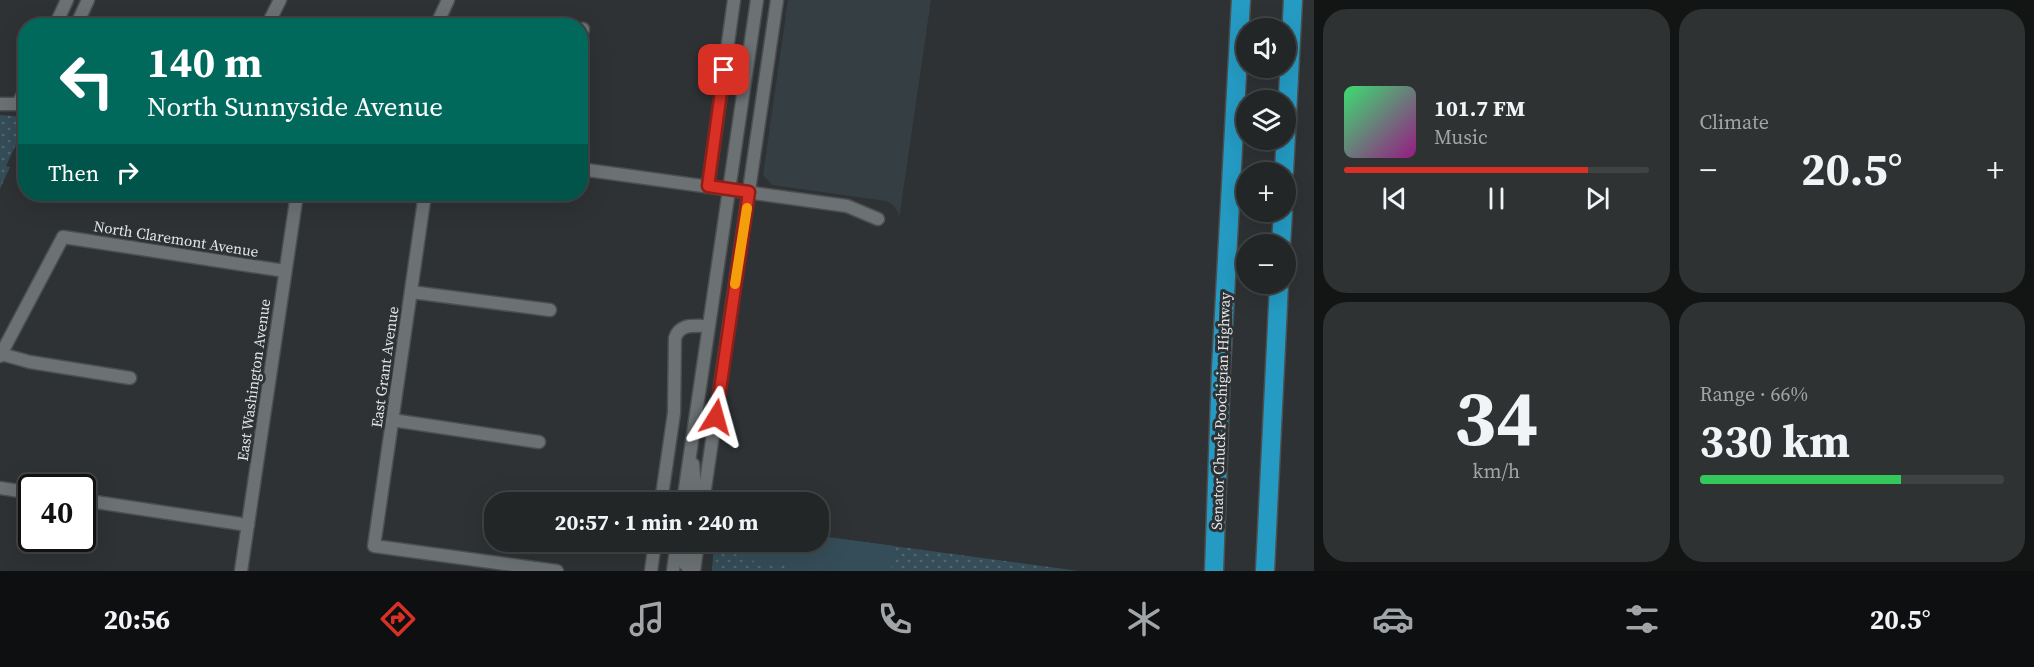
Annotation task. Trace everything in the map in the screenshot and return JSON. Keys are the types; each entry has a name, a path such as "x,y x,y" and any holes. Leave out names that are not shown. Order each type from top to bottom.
{"highway":[{"name":"Senator Chuck Poochigian Highway","path":"1214,571 1221,369 1241,0"},
{"path":"1285,162 1293,0"},
{"path":"1265,571 1279,294"}],"street":[{"path":"59,18 67,0"},
{"path":"80,18 88,0"},
{"path":"271,18 280,0"},
{"path":"440,18 448,0"},
{"path":"708,186 734,0"},
{"path":"684,492 757,0"},
{"path":"705,492 777,0"},
{"path":"0,104 18,104"},
{"path":"588,170 847,206 878,219"},
{"name":"East Washington Avenue","path":"241,571 296,201"},
{"name":"East Grant Avenue","path":"424,201 374,546 557,571"},
{"name":"North Claremont Avenue","path":"0,355 63,237 285,271"},
{"path":"411,292 550,310"},
{"path":"662,492 674,413 677,330 683,326 708,326"},
{"path":"0,355 30,363 130,378"},
{"path":"392,420 539,442"},
{"path":"691,442 694,492"},
{"path":"0,488 18,491"},
{"path":"96,502 248,525"},
{"path":"651,571 654,552"},
{"path":"673,571 676,552"},
{"path":"685,552 684,564 692,571 696,552"}],"shaded area":[{"path":"788,0 931,0 899,219 898,212 893,205 886,201 772,185 763,175"},
{"path":"0,115 18,116 18,140 6,166 10,167 0,189"},
{"path":"829,537 1079,571 712,571 713,552 829,552"},
{"path":"829,537 895,546 891,571 791,571 782,564 738,559 739,552 829,552"}],"slow traffic":[{"path":"735,284 747,208"}],"route":[{"path":"716,417 749,192 708,186 724,70"}]}
